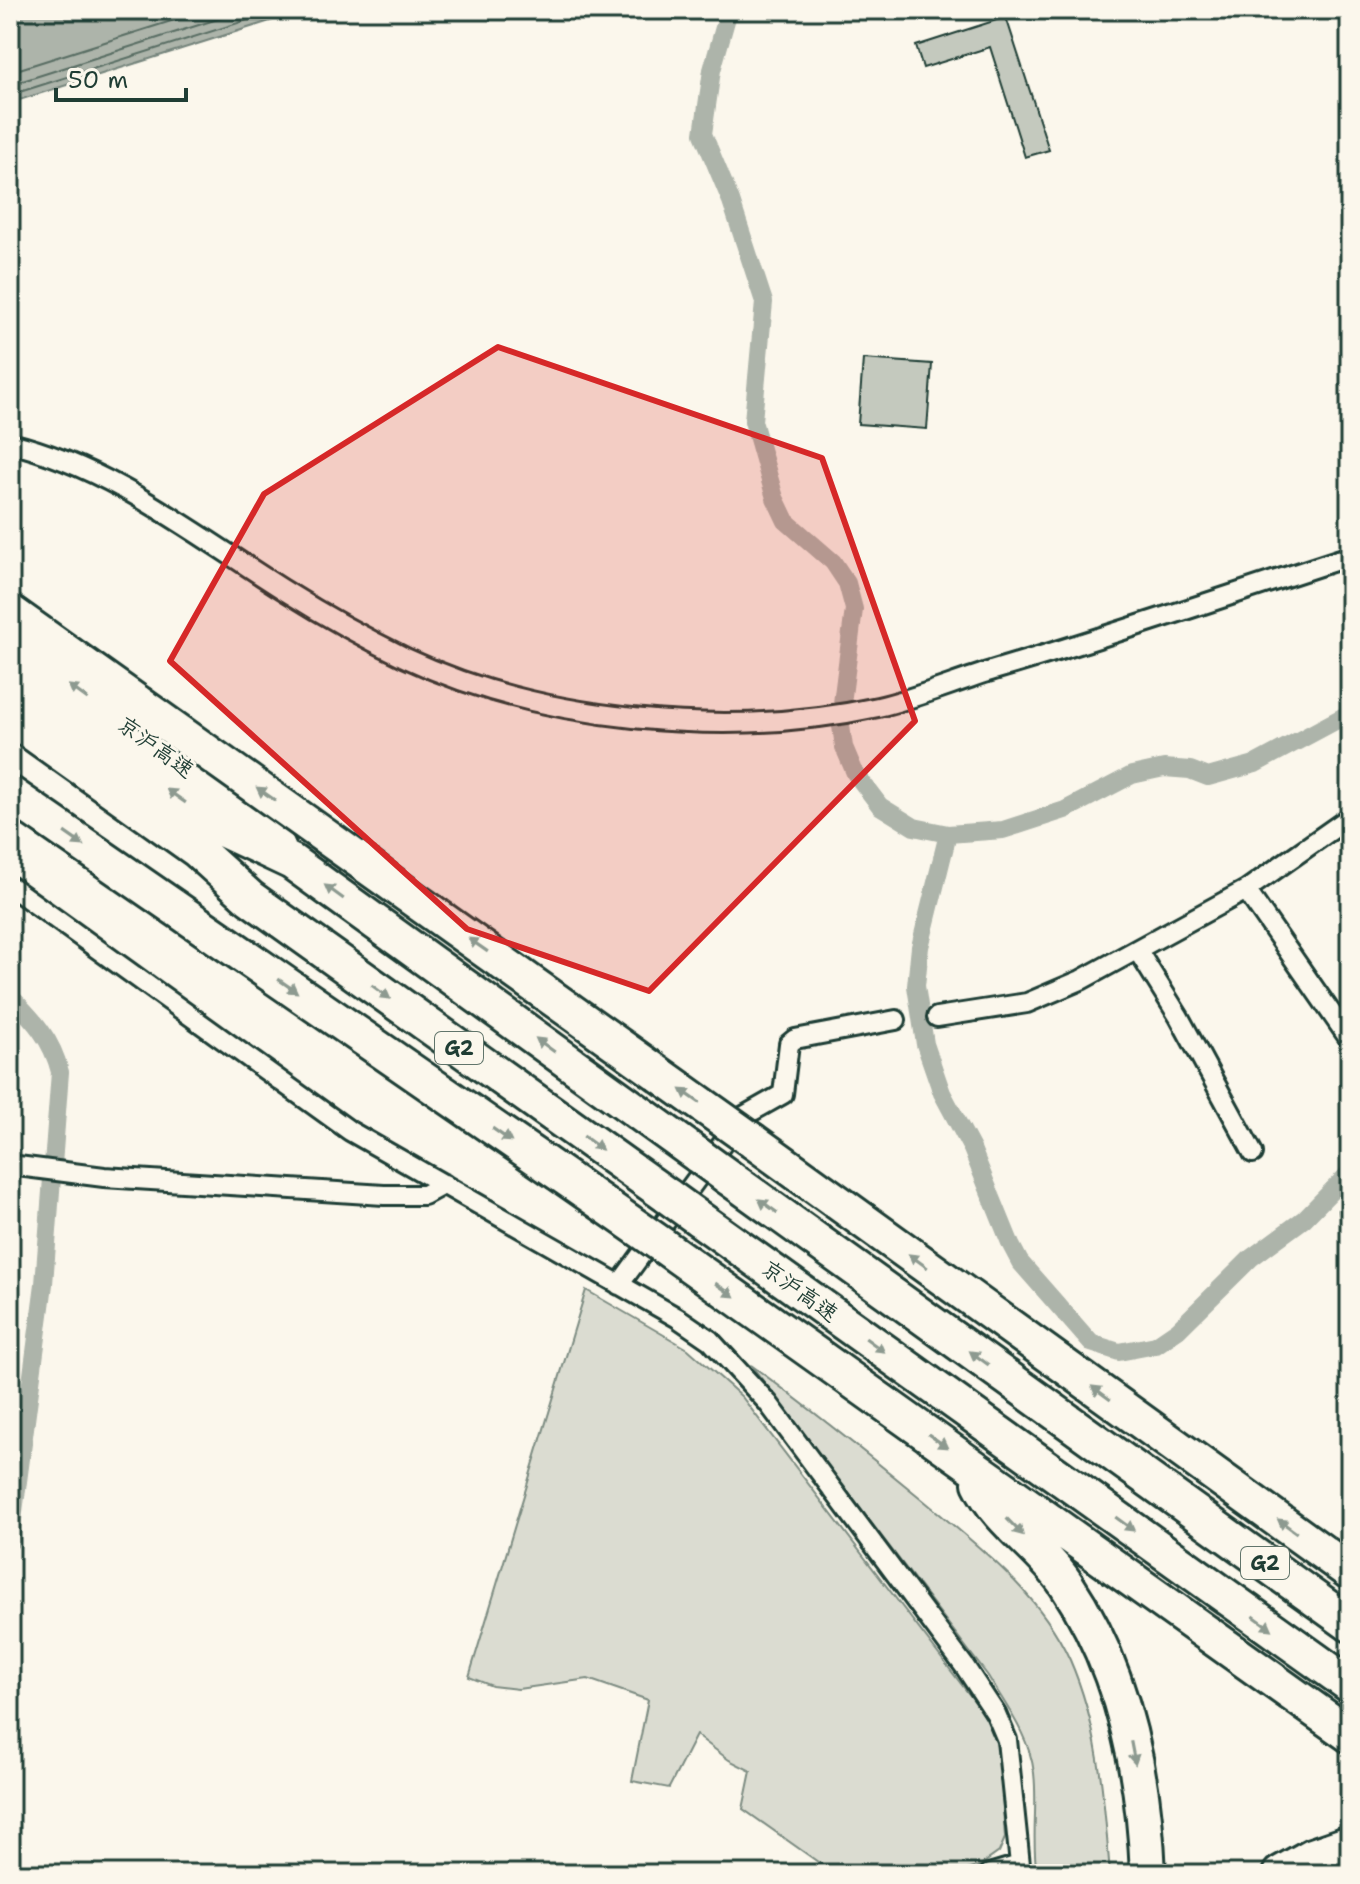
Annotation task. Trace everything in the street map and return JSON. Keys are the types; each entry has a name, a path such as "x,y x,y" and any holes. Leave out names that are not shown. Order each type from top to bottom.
{"highway":[{"path":"10,612 753,1141 1350,1572"},
{"name":"京沪高速","path":"10,643 240,807 292,862"},
{"name":"京沪高速","path":"10,679 224,830 292,862 1350,1624"},
{"name":"京沪高速","path":"10,717 197,850 250,898 1350,1685"},
{"name":"京沪高速","path":"10,746 183,869 250,898"},
{"path":"10,794 662,1245 1350,1735"},
{"path":"971,1464 989,1502 1065,1582 1096,1635 1118,1689 1133,1747 1148,1869"},
{"path":"1280,1874 1312,1856 1350,1843"}],"street":[{"path":"10,443 36,449 92,472 157,508 350,629 410,659 465,680 533,700 595,713 671,721 824,715 910,698 1350,556"},
{"path":"937,1017 1027,1003 1138,951 1246,890 1350,817"},
{"path":"10,886 350,1131 688,1325 738,1367 965,1667 996,1714 1007,1740 1020,1870 989,1874"},
{"path":"1246,890 1350,1040"},
{"path":"1138,951 1179,1017 1253,1153"},
{"path":"619,1285 742,1117 783,1094 789,1044 795,1039 845,1027 896,1020"},
{"path":"10,1165 104,1177 384,1195 424,1195 444,1184"},
{"path":"1350,1204 1350,1211"}],"highlighted area":[{"path":"498,347 822,458 915,721 649,991 467,929 170,661 264,494"}],"shaded area":[{"path":"586,1290 688,1349 742,1397 981,1710 993,1731 1000,1758 1005,1838 999,1852 978,1867 952,1874 835,1874 743,1809 751,1771 729,1760 696,1735 669,1788 632,1781 648,1700 588,1679 518,1689 492,1686 469,1677"},
{"path":"751,1365 838,1431 965,1535 1006,1572 1042,1613 1070,1660 1088,1712 1099,1766 1110,1874 1037,1874 1034,1773 1028,1747 1016,1722 988,1676"}],"water":[{"path":"10,10 305,10 10,103"}],"building":[{"path":"1006,17 1049,150 1025,157 990,47 923,68 916,46"},
{"path":"863,359 932,364 927,429 858,424"}],"waterway":[{"path":"729,10 712,70 703,134 731,201 764,302 753,421 775,498 786,521 833,562 847,583 854,609 840,719 844,747 855,773 880,806 914,827 948,834 1003,830 1065,810 1132,775 1164,768 1190,770 1208,777 1255,764 1350,713"},
{"path":"948,834 920,947 916,986 925,1044 942,1093 972,1149 1020,1262 1091,1343 1119,1352 1156,1345 1178,1330 1251,1258 1304,1219 1350,1172"},
{"path":"10,996 47,1040 60,1072 44,1284 10,1542"}]}
